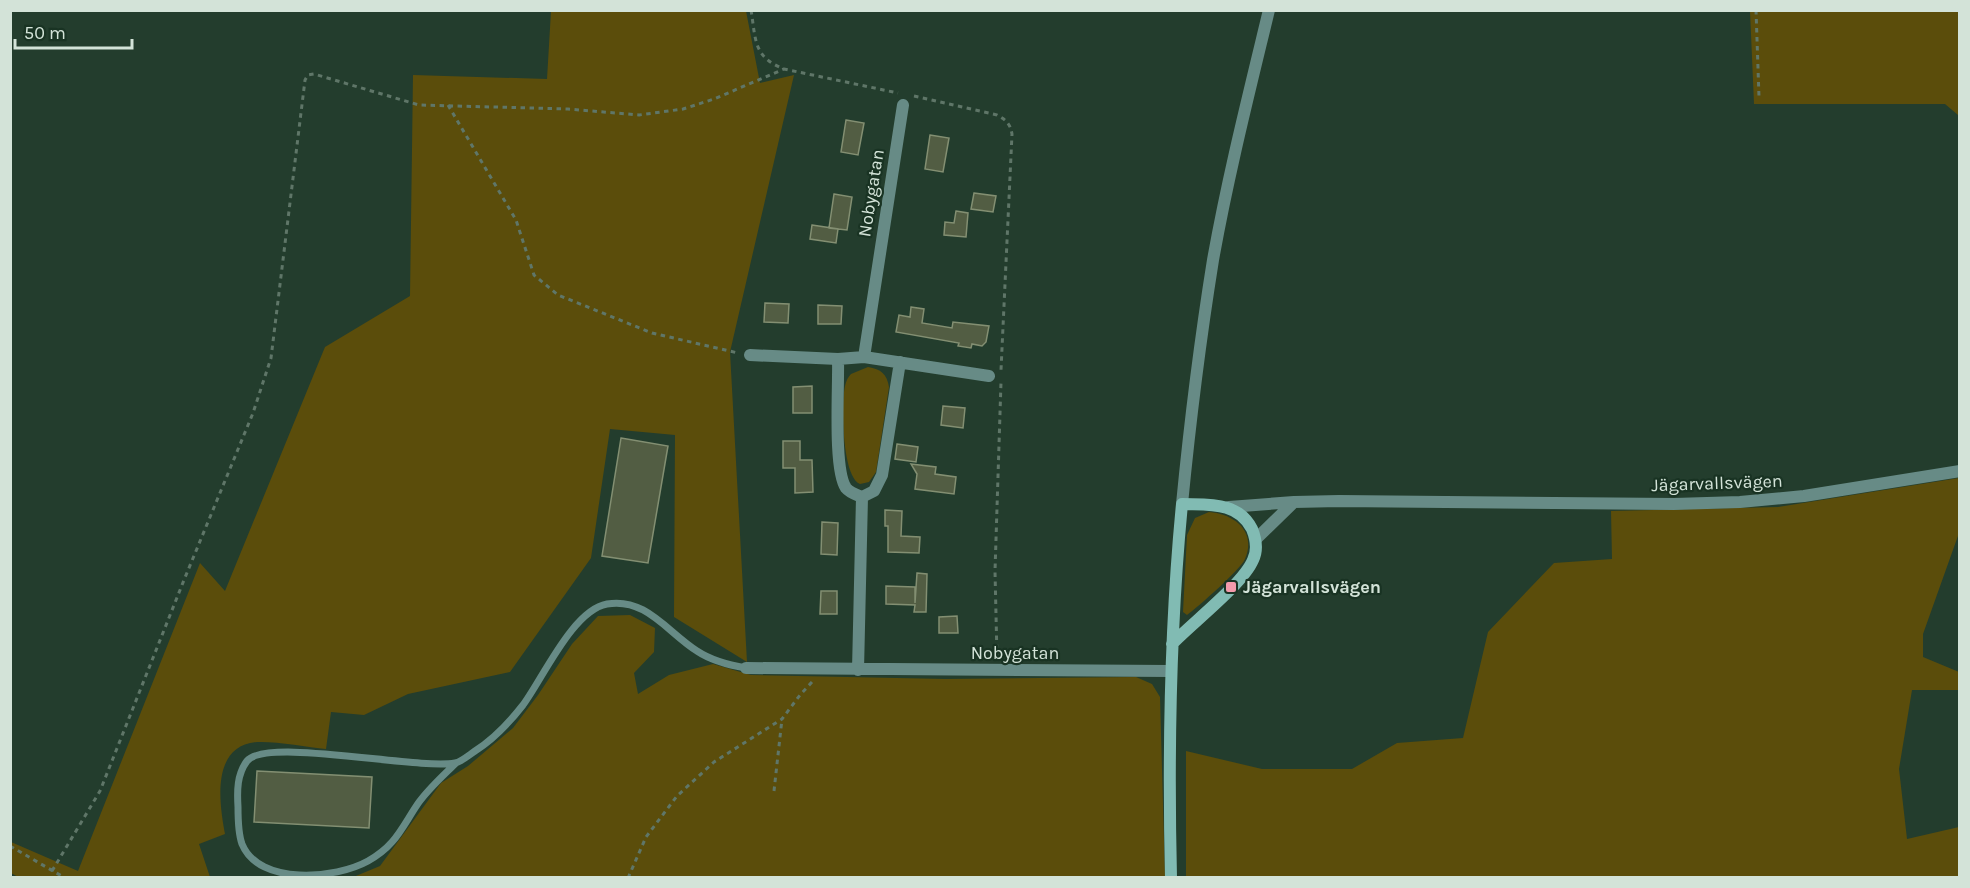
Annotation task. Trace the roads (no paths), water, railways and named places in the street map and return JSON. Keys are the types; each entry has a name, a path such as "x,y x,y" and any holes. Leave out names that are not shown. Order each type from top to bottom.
{"street":[{"path":"1172,878 1170,795 1172,644 1182,504 1195,381 1214,259 1237,142 1269,10"},
{"name":"Nobygatan","path":"864,357 903,105"},
{"path":"750,355 838,359 864,357 989,376"},
{"path":"838,359 840,471 847,489 862,497 874,491 882,476 900,363"},
{"name":"Jägarvallsvägen","path":"1182,504 1229,507 1294,502 1674,504 1740,502 1804,496 1959,471"},
{"path":"858,670 862,497"},
{"path":"1256,539 1294,502"},
{"path":"1172,644 1244,575 1254,560 1256,539 1246,520 1240,513 1229,507"},
{"name":"Nobygatan","path":"746,668 1171,671"}],"lane":[{"path":"456,763 382,760 301,752 258,754 249,758 240,772 237,796 239,829 243,846 255,861 270,870 294,875 321,875 367,862 398,836 426,793 456,763 483,746 502,730 524,703 577,623 605,604 621,603 650,612 694,650 712,660 746,668"}],"place":[{"name":"Jägarvallsvägen","path":"1231,587"}]}
